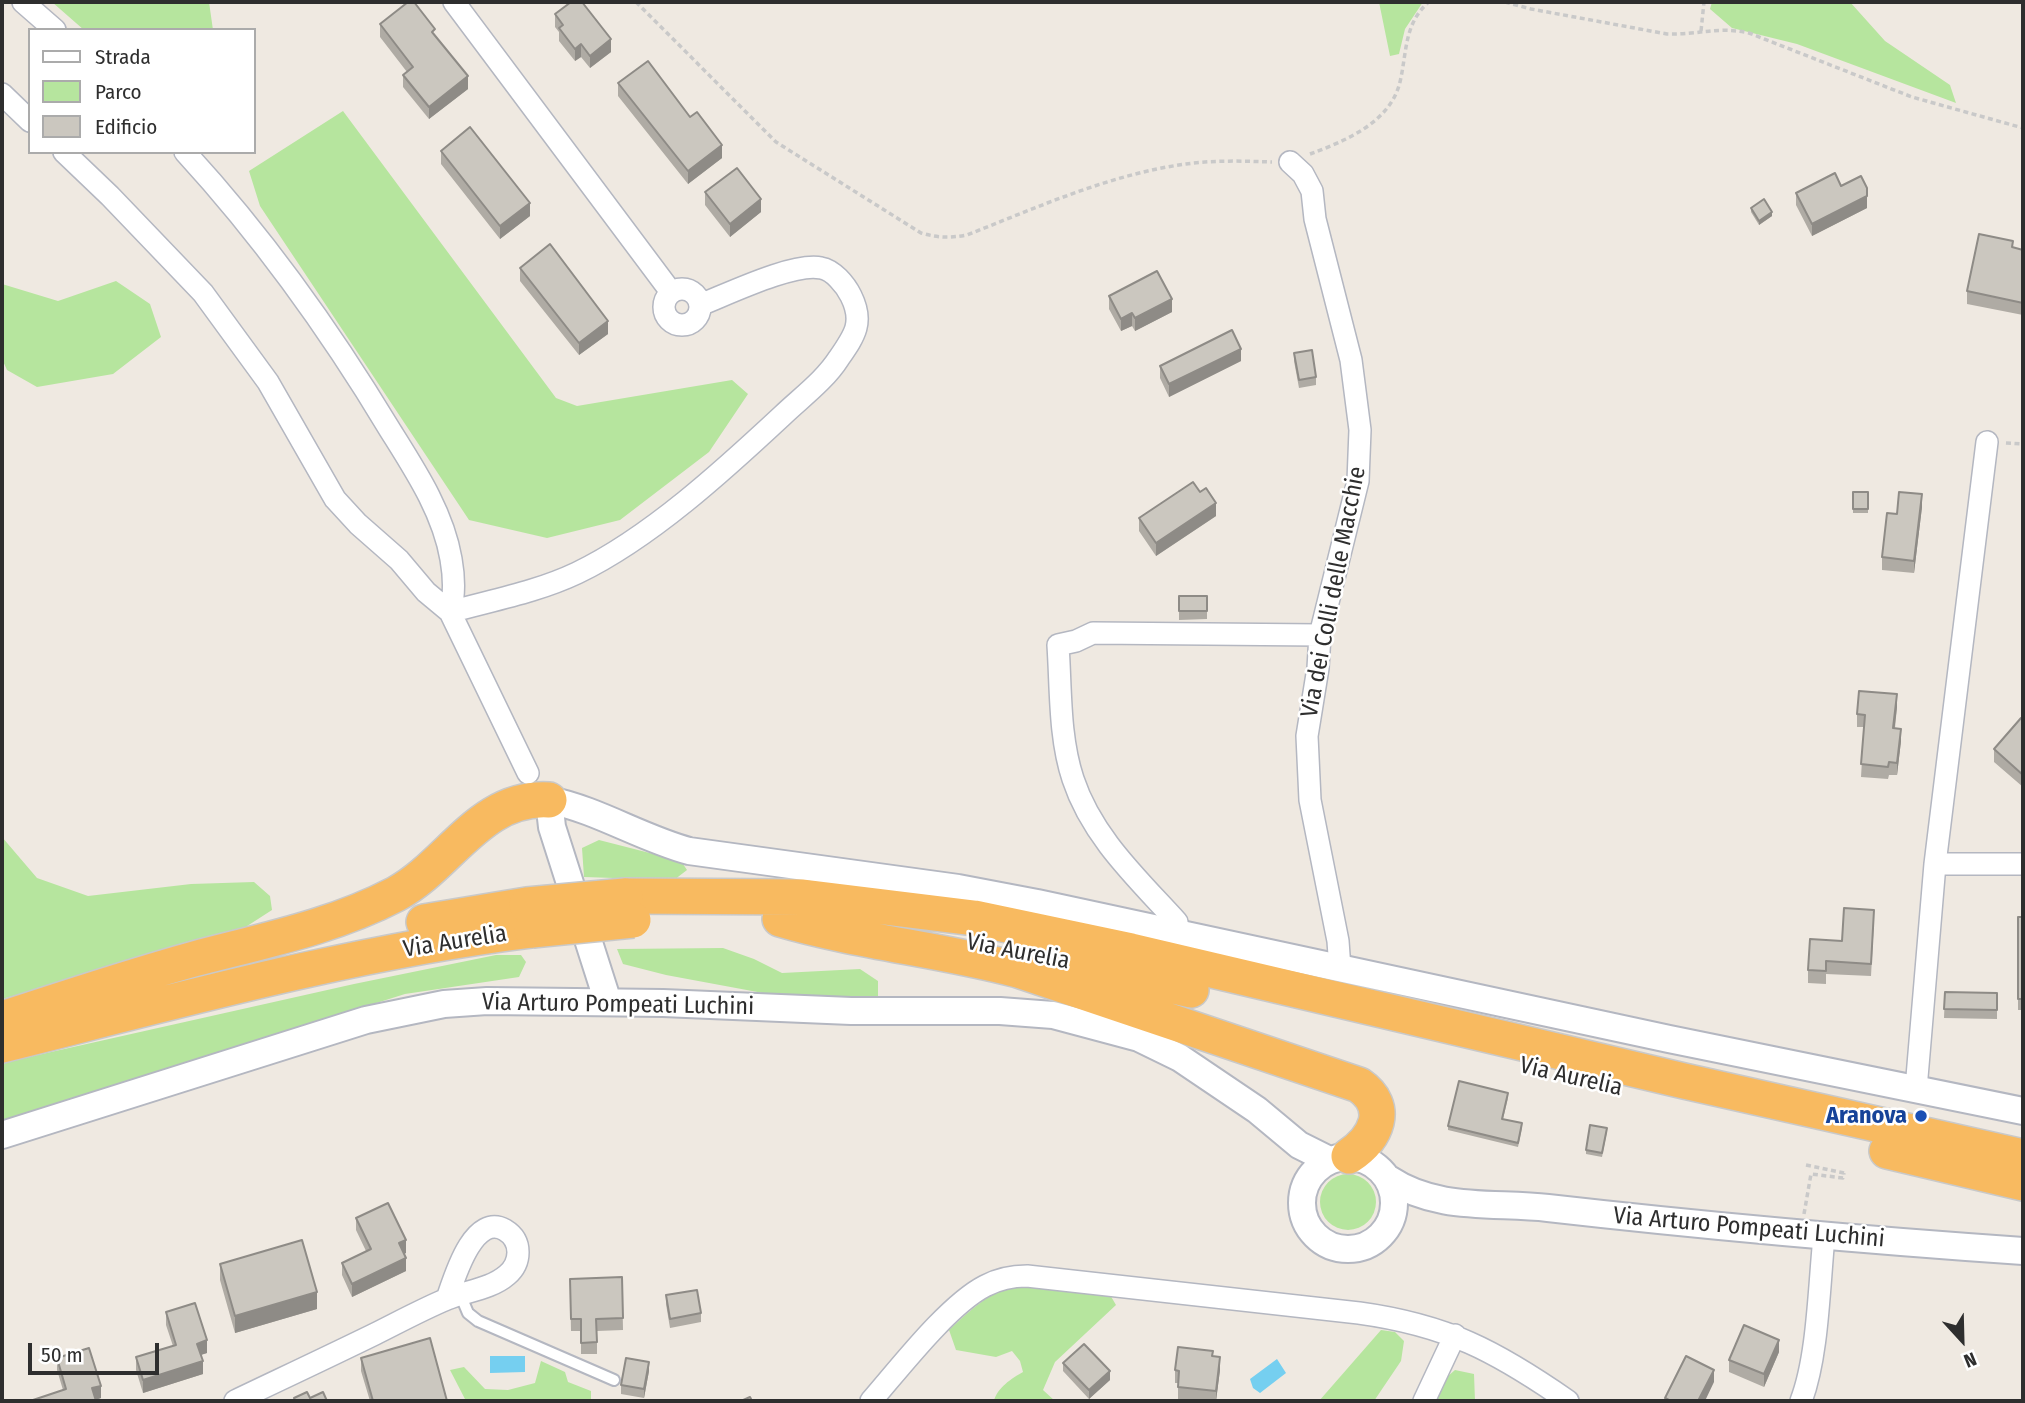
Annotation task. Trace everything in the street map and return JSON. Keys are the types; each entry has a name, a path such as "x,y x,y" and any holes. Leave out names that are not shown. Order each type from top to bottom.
{"highway":[{"path":"2,1019 131,977 302,931 350,915 420,879 475,827 497,812 527,800 549,800"},
{"name":"Via Aurelia","path":"2,1019 357,935 441,918 530,918 629,908 803,897 974,918 1131,951 1722,1090 2023,1157"},
{"name":"Via Aurelia","path":"629,908 694,918 780,919 898,930 1001,947 2023,1183"},
{"name":"Via Aurelia","path":"2,1045 530,918"},
{"path":"780,919 834,934 967,957 1018,970 1359,1084 1373,1099 1377,1119 1375,1130 1368,1140 1339,1158"}],"street":[{"path":"23,2 53,28"},
{"path":"454,2 671,292"},
{"path":"4,99 28,119"},
{"path":"66,154 203,293 268,382 335,499 358,524 399,560 426,592 450,612 528,773"},
{"path":"187,154 220,192 333,338 420,479 437,515 450,557 453,601 450,612"},
{"name":"Via dei Colli delle Macchie","path":"1290,162 1303,174 1312,191 1315,219 1351,360 1360,430 1359,481 1320,635 1318,668 1308,721 1307,768 1314,826 1338,941 1340,969"},
{"path":"450,612 555,582 590,566 648,528 736,457 813,388 839,360 859,318 848,290 830,270 808,266 700,305"},
{"path":"677,289 690,290 700,305 700,312 693,322 687,325 676,325 667,318 663,307 667,296 677,289"},
{"path":"1916,1089 1935,864 1987,442"},
{"path":"1178,933 1177,922 1111,850 1087,812 1073,779 1064,734 1058,645 1093,633 1320,635"},
{"path":"608,1002 552,827 549,800 577,807 648,838 690,851 958,888 1853,1078 2023,1111"},
{"path":"1935,864 2023,864"},
{"name":"Via Arturo Pompeati Luchini","path":"2,1135 387,1015 464,1002 608,1002 851,1011 1000,1011 1053,1015 1139,1038 1180,1058 1257,1110 1299,1145 1339,1158"},
{"name":"Via Arturo Pompeati Luchini","path":"1235,1095 1290,1159 1302,1194"},
{"path":"1339,1158 1372,1163 1389,1180 1394,1194 1394,1209 1381,1236 1369,1244 1354,1249 1340,1249 1326,1244 1314,1235 1305,1223 1301,1209 1302,1194 1307,1180 1316,1168 1339,1158"},
{"name":"Via Arturo Pompeati Luchini","path":"1389,1180 1401,1188 1429,1198 1475,1205 1544,1208 1812,1236 2023,1251"},
{"name":"Via Arturo Pompeati Luchini","path":"1389,1224 1430,1210 1475,1205"},
{"path":"1801,1401 1807,1385 1812,1352 1812,1236"},
{"path":"871,1401 965,1300 983,1287 1015,1276 1380,1316 1410,1322 1455,1335 1518,1367 1568,1401"},
{"path":"235,1401 453,1297"},
{"path":"1424,1401 1455,1335"}],"lane":[{"path":"453,1297 478,1321 614,1380"}],"path":[{"path":"636,2 776,142 921,233 950,238 967,235 1075,193 1146,172 1187,164 1290,162 1346,140 1375,122 1391,103 1400,82 1413,19 1429,2"},
{"path":"1505,2 1667,34 1721,29 1749,33 1912,97 2023,128"},
{"path":"1701,32 1704,2"},
{"path":"1806,1165 1844,1173 1843,1178 1811,1174 1812,1236"}],"green space":[{"path":"52,2 209,2 213,28 82,28"},
{"path":"1379,2 1423,2 1405,29 1399,54 1390,56"},
{"path":"1712,2 1850,2 1885,41 1950,85 1956,103 1797,44 1732,28 1710,9"},
{"path":"343,111 556,398 577,406 732,380 748,394 709,452 620,520 547,538 469,520 260,206 249,171"},
{"path":"116,281 150,304 161,337 113,374 37,387 7,370 2,359 2,284 58,301"},
{"path":"2,837 37,878 88,896 191,884 254,882 270,896 272,910 227,939 2,999"},
{"path":"599,840 681,861 687,870 674,880 584,877 582,848"},
{"path":"723,948 782,973 860,969 878,981 878,998 779,996 666,975 623,964 617,949"},
{"path":"496,955 521,955 526,962 519,977 405,994 2,1121 2,1063"},
{"path":"1348,1174 1359,1176 1368,1182 1374,1191 1374,1213 1368,1222 1359,1228 1348,1230 1337,1228 1328,1222 1322,1213 1320,1202 1322,1191 1328,1182 1337,1176"},
{"path":"1009,1285 1109,1293 1116,1305 1055,1362 1043,1390 1055,1401 994,1401 1010,1380 1023,1372 1020,1361 1012,1351 996,1357 956,1350 949,1330 977,1305"},
{"path":"1381,1330 1395,1332 1404,1341 1401,1361 1374,1401 1319,1401"},
{"path":"541,1361 565,1372 568,1382 591,1391 591,1401 466,1401 450,1370 464,1367 485,1389 508,1390 535,1383"},
{"path":"1455,1370 1474,1374 1475,1401 1432,1401 1440,1383"}],"water":[{"path":"490,1356 525,1356 525,1372 490,1373"},
{"path":"1277,1359 1286,1373 1260,1393 1253,1388 1250,1379"}],"building":[{"path":"408,2 414,2 435,29 432,32 468,76 429,107 403,75 413,67 380,24"},
{"path":"571,2 582,2 611,39 590,56 581,44 575,49 559,28 563,25 555,14"},
{"path":"648,61 690,117 697,112 722,145 688,171 618,83"},
{"path":"470,127 530,203 500,226 441,151"},
{"path":"737,168 761,199 730,224 705,192"},
{"path":"1835,173 1841,186 1861,176 1867,188 1867,196 1812,224 1796,193"},
{"path":"1764,199 1772,212 1759,221 1751,208"},
{"path":"1979,234 2013,241 2012,247 2023,250 2023,303 1967,291"},
{"path":"550,244 608,321 579,343 520,268"},
{"path":"1157,271 1172,299 1135,318 1132,313 1121,319 1109,296"},
{"path":"1232,330 1241,349 1169,384 1160,366"},
{"path":"1312,350 1316,377 1299,380 1294,353"},
{"path":"1193,482 1200,492 1206,488 1216,503 1156,543 1139,518"},
{"path":"1853,492 1868,492 1868,509 1853,509"},
{"path":"1899,492 1922,494 1914,561 1882,557 1887,513 1897,514"},
{"path":"1179,596 1207,596 1207,611 1179,611"},
{"path":"1859,691 1897,694 1893,728 1901,729 1897,763 1889,762 1888,767 1861,764 1865,715 1857,714"},
{"path":"2021,718 2023,719 2023,775 1994,749"},
{"path":"1844,908 1874,910 1871,964 1826,961 1826,971 1808,970 1810,939 1842,941"},
{"path":"2018,917 2023,917 2023,999 2018,999"},
{"path":"1945,992 1997,993 1997,1010 1944,1009"},
{"path":"1459,1081 1508,1093 1502,1119 1522,1123 1518,1143 1448,1126"},
{"path":"1590,1125 1607,1128 1602,1153 1586,1150"},
{"path":"388,1203 406,1240 399,1243 406,1258 352,1284 342,1263 371,1249 356,1218"},
{"path":"302,1240 317,1292 235,1316 220,1264"},
{"path":"622,1277 623,1318 596,1319 597,1342 581,1343 581,1319 571,1319 570,1279"},
{"path":"697,1290 701,1313 670,1319 666,1295"},
{"path":"195,1303 207,1340 197,1344 203,1361 143,1380 136,1357 176,1345 166,1312"},
{"path":"1744,1325 1779,1340 1764,1374 1729,1360"},
{"path":"430,1338 447,1401 373,1401 361,1358"},
{"path":"1084,1344 1110,1371 1089,1390 1063,1363"},
{"path":"1178,1347 1213,1351 1212,1356 1220,1357 1216,1391 1178,1387 1179,1371 1175,1370"},
{"path":"89,1348 101,1386 92,1388 96,1401 30,1401 66,1389 57,1358"},
{"path":"1686,1356 1714,1370 1698,1401 1671,1401 1665,1398"},
{"path":"626,1358 649,1362 644,1389 621,1385"},
{"path":"307,1392 310,1398 323,1392 327,1401 295,1401 294,1398"}],"place":[{"name":"Aranova","path":"1921,1116"}]}
